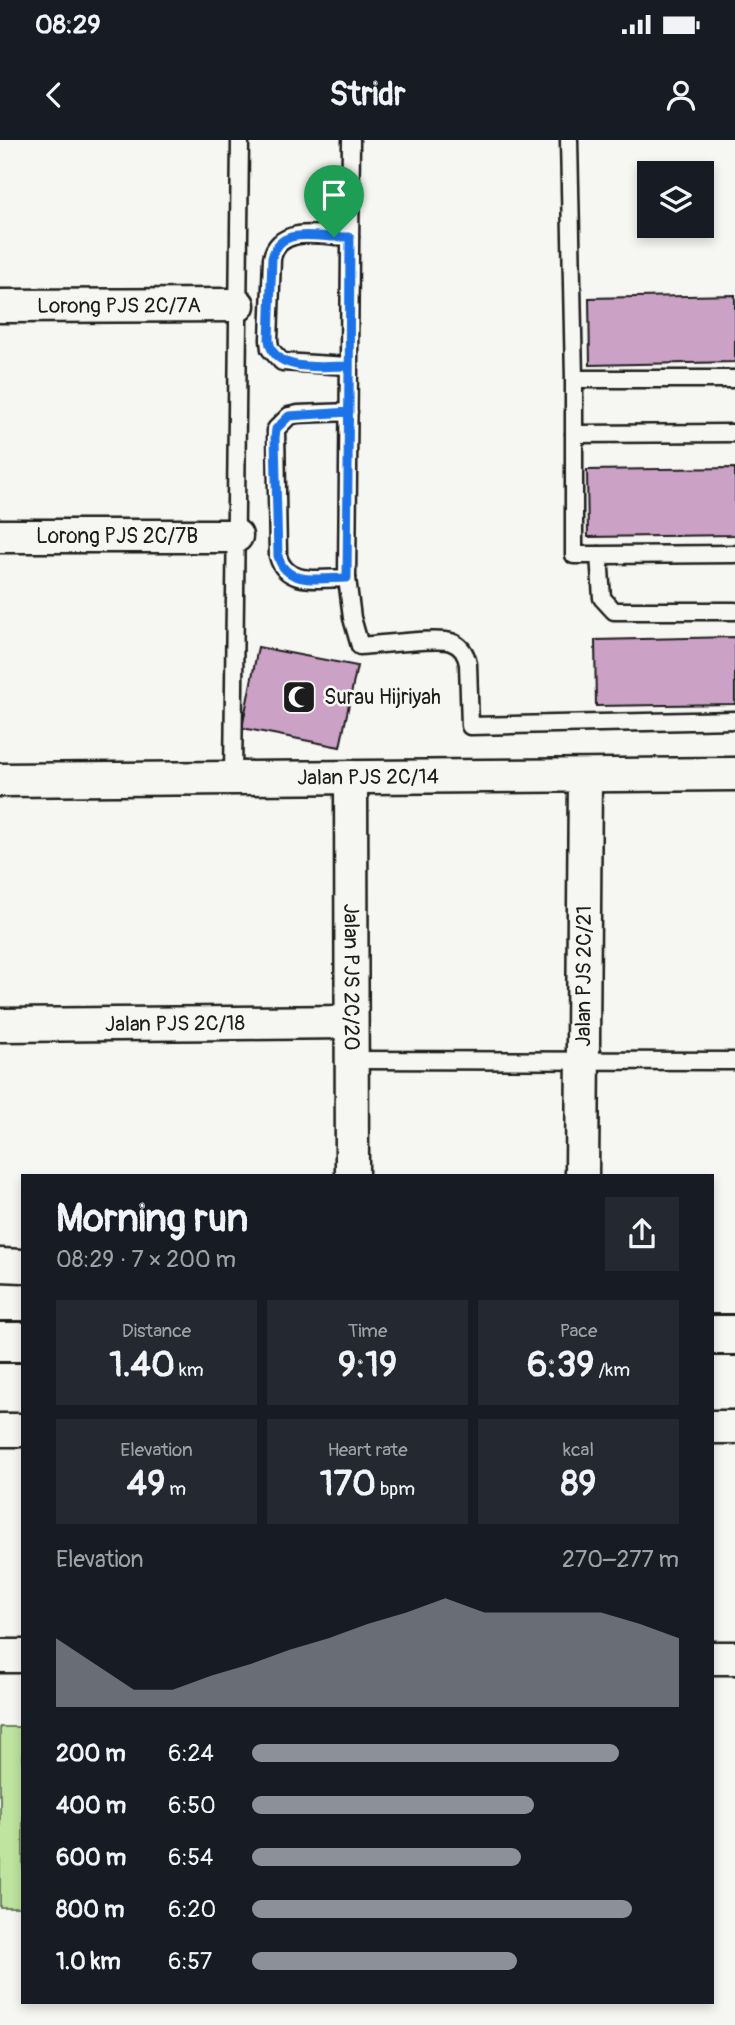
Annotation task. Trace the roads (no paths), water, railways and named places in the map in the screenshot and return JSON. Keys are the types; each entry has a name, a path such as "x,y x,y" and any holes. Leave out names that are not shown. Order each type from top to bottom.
{"street":[{"name":"Lorong PJS 2C/7A","path":"0,306 238,305"},
{"name":"Lorong PJS 2C/7B","path":"0,536 236,536"},
{"name":"Jalan PJS 2C/14","path":"0,780 735,774"},
{"name":"Jalan PJS 2C/21","path":"582,1174 585,776"},
{"name":"Jalan PJS 2C/20","path":"351,777 352,1174"},
{"name":"Jalan PJS 2C/18","path":"0,1025 351,1022"},
{"path":"0,1265 21,1266"},
{"path":"714,1335 735,1335"},
{"path":"0,1342 21,1342"},
{"path":"714,1427 735,1427"},
{"path":"0,1430 21,1430"},
{"path":"0,1656 21,1656"},
{"path":"714,1658 735,1658"}],"lane":[{"path":"233,778 240,140"},
{"path":"351,140 347,578 352,618 360,646 443,641 460,647 466,654 468,664 470,726 735,719"},
{"path":"569,140 574,379 574,555 735,554"},
{"path":"349,366 282,362 270,349 269,340 272,258 279,242 296,235 350,237"},
{"path":"574,379 735,379"},
{"path":"347,578 294,577 286,572 281,564 275,438 276,429 289,416 349,412"},
{"path":"574,434 735,433"},
{"path":"599,555 602,598 614,611 735,611"},
{"path":"352,1060 735,1061"}],"place":[{"name":"Surau Hijriyah","path":"299,697"}]}
